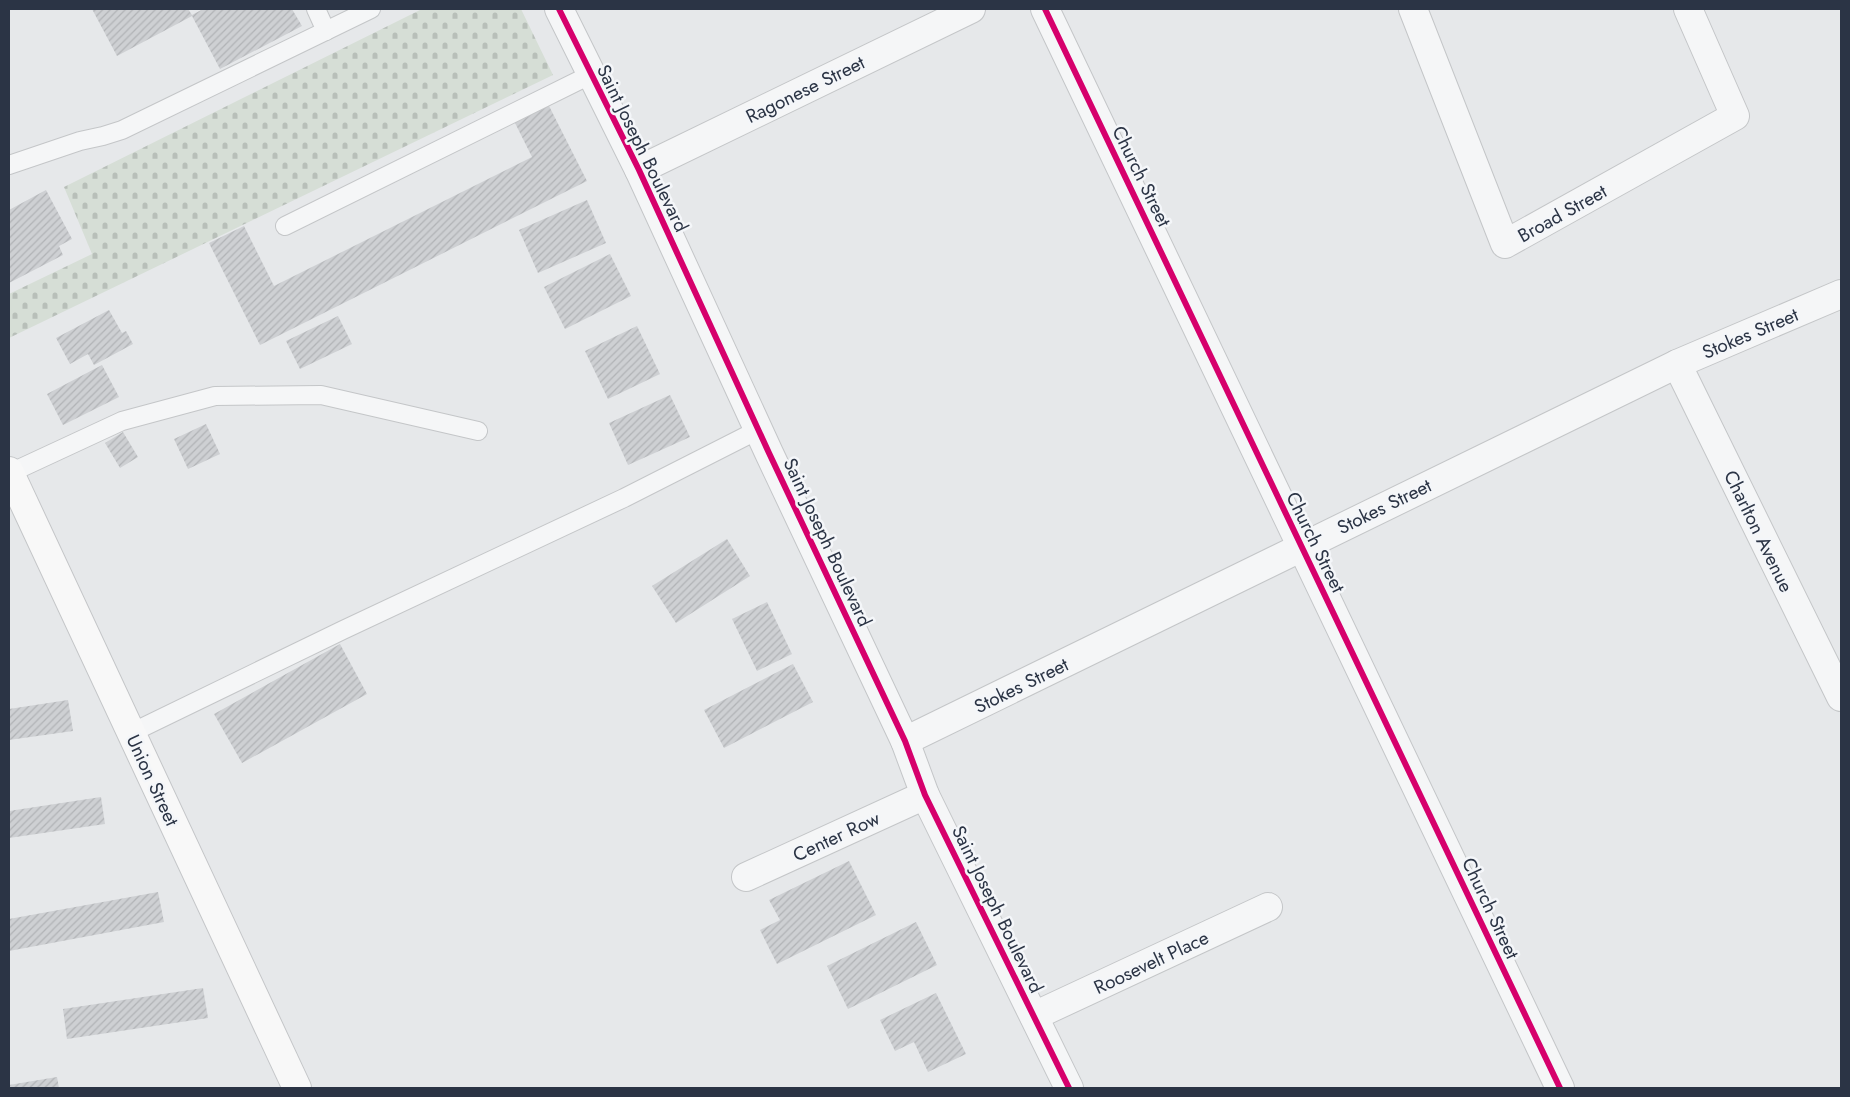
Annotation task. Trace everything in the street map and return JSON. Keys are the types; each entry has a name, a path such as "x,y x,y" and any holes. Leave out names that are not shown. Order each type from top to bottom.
{"street":[{"name":"Saint Joseph Boulevard","path":"559,9 639,170 758,430 905,741 925,795 1069,1088"},
{"name":"Ragonese Street","path":"639,170 970,9"},
{"name":"Church Street","path":"1045,9 1560,1088"},
{"name":"Broad Street","path":"1413,9 1505,244 1735,116 1688,9"},
{"name":"Stokes Street","path":"905,741 1677,364 1841,294"},
{"name":"Charlton Avenue","path":"1677,364 1841,698"},
{"name":"Union Street","path":"9,472 297,1088"},
{"name":"Center Row","path":"746,877 925,795"},
{"name":"Roosevelt Place","path":"1034,1016 1268,907"}],"lane":[{"path":"316,9 326,30"},
{"path":"9,165 80,141 122,130 371,9"},
{"path":"285,226 590,74"},
{"path":"9,472 122,421 216,396 321,395 478,431"},
{"path":"131,733 343,630 624,498 758,430"}],"green space":[{"path":"422,9 521,9 553,75 9,338 9,294 92,254 64,187"}],"building":[{"path":"92,9 188,9 192,15 203,9 292,9 302,26 220,69 192,16 117,56"},
{"path":"545,98 587,181 260,345 209,243 244,226 274,286 532,157 511,115"},
{"path":"46,190 72,239 59,246 63,255 9,283 9,210"},
{"path":"587,200 606,243 538,273 519,230"},
{"path":"610,254 631,296 565,329 544,287"},
{"path":"109,310 122,333 126,331 133,344 94,365 88,354 70,364 56,338"},
{"path":"338,316 352,344 300,369 286,341"},
{"path":"637,326 660,374 608,399 585,351"},
{"path":"102,365 119,397 63,425 47,394"},
{"path":"670,395 690,437 628,465 609,423"},
{"path":"206,424 220,454 188,469 174,439"},
{"path":"123,432 138,457 120,468 105,443"},
{"path":"727,539 750,576 676,623 652,586"},
{"path":"767,602 792,654 757,671 732,619"},
{"path":"340,644 367,694 242,763 214,714"},
{"path":"793,664 813,702 724,748 704,710"},
{"path":"68,700 73,731 9,740 9,709"},
{"path":"101,797 105,824 9,838 9,811"},
{"path":"849,861 876,915 777,964 760,930 780,920 769,900"},
{"path":"158,892 164,922 9,951 9,919"},
{"path":"916,922 937,965 848,1009 827,966"},
{"path":"203,988 208,1018 67,1039 63,1009"},
{"path":"936,993 966,1054 928,1072 914,1042 895,1051 880,1020"},
{"path":"57,1077 59,1088 9,1088 9,1085"}],"cycle path":[{"path":"559,9 639,170 769,453 905,741 925,795 1069,1088"},
{"path":"1045,9 1560,1088"}]}
